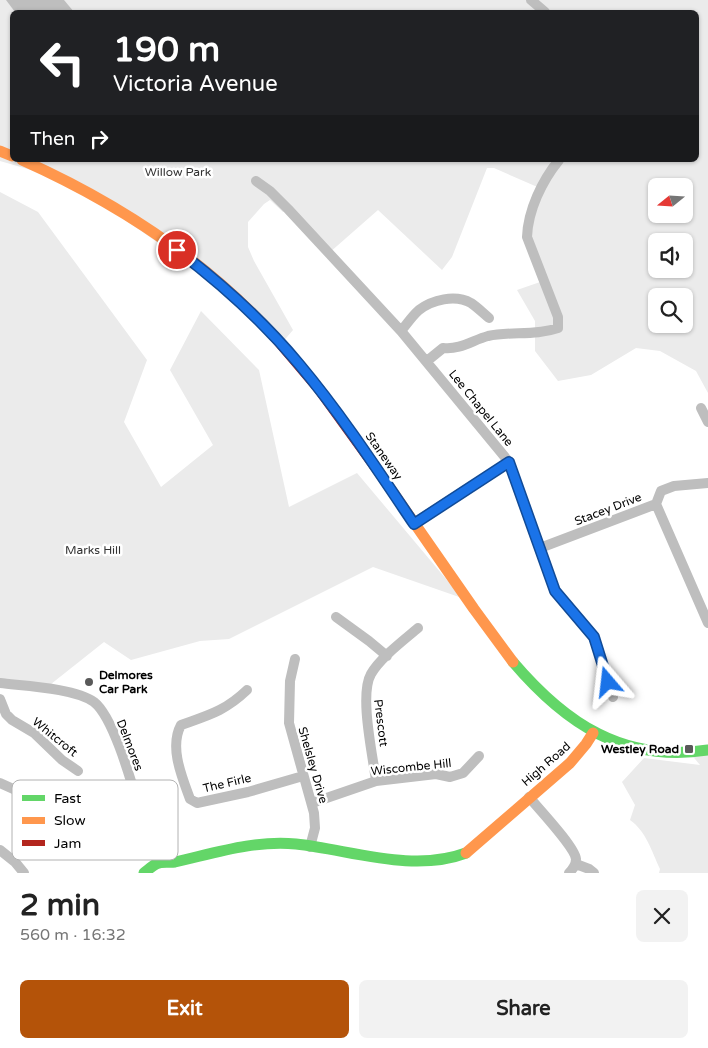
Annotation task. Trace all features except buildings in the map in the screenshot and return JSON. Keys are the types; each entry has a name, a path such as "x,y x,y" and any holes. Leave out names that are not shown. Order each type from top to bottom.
{"main road":[{"name":"Staneway","path":"26,162 102,198 141,223 210,276 247,309 281,344 318,387 490,633 521,671 560,710 594,733"},
{"path":"594,733 626,745 655,751 690,753 708,750"},
{"name":"High Road","path":"158,862 173,863 248,844 283,843 310,846 387,870 408,871 433,868 454,860 476,847 528,797 576,758 594,733"},
{"path":"144,873 158,862"}],"street":[{"path":"531,0 543,10"},
{"path":"426,361 443,348 453,349 490,336 546,332 558,328 558,317 527,237 528,224 533,207 558,162"},
{"name":"Lee Chapel Lane","path":"256,181 288,209 401,331 509,462 555,591 594,637 613,697"},
{"path":"401,331 417,312 426,305 453,298 470,302 489,318"},
{"path":"701,408 708,422"},
{"path":"414,524 509,462"},
{"name":"Stacey Drive","path":"540,548 656,504 661,491 674,486 708,483"},
{"path":"656,504 708,623"},
{"path":"336,617 387,656"},
{"name":"Prescott","path":"376,781 365,694 371,674 387,656 418,628"},
{"name":"Shelsley Drive","path":"295,659 290,681 289,723 312,803 315,821 310,846"},
{"name":"Delmores","path":"0,683 50,688 93,702 102,711 118,743 130,780"},
{"name":"The Firle","path":"248,690 226,708 181,724 176,733 176,750 180,770 190,799 197,803 248,792 304,776"},
{"name":"Whitcroft","path":"0,699 6,714 12,720 34,733 62,760 78,771"},
{"name":"Wiscombe Hill","path":"312,803 376,781 436,774 450,776 463,773 479,756"},
{"path":"0,784 12,789"},
{"path":"528,797 571,848 576,864 569,873"},
{"path":"0,850 12,859"},
{"path":"13,860 24,873"},
{"path":"576,864 586,867 594,873"}],"green space":[{"name":"Willow Park","path":"0,0 708,0 708,393 696,371 660,351 636,348 591,375 558,381 535,351 535,321 517,290 543,281 527,237 542,189 494,168 487,168 452,257 442,270 378,210 329,253 288,209 283,212 270,200 248,222 248,247 293,330 281,344 229,292 69,181 0,161"},
{"name":"Marks Hill","path":"0,192 38,212 147,360 124,422 161,487 213,445 170,370 201,311 259,370 289,507 357,473 462,598 373,567 229,639 200,641 131,660 104,642 46,688 0,680"},
{"path":"708,750 708,873 659,873 660,869 648,842 630,820 635,805 622,782 644,758 700,765 690,753"}],"shaded area":[{"path":"6,0 64,0 72,10 14,10"}],"traffic: fast":[{"path":"513,662 553,703 575,720 598,734 623,744 649,750 677,752 708,750"},
{"path":"144,873 158,863 175,862 235,848 280,843 403,861 446,859 466,853"}],"traffic: slow":[{"path":"0,151 10,155"},
{"path":"26,162 91,194 157,235 218,282 274,336"},
{"path":"374,465 513,662"},
{"path":"466,853 570,763 593,733"}],"traffic: jam":[{"path":"274,336 319,389 374,465"}],"place":[{"name":"Delmores Car Park","path":"89,682"},
{"name":"Westley Road","path":"689,749"}],"route":[{"path":"177,250 247,309 298,363 345,424 414,524 509,462 555,591 594,637 608,682"}]}
